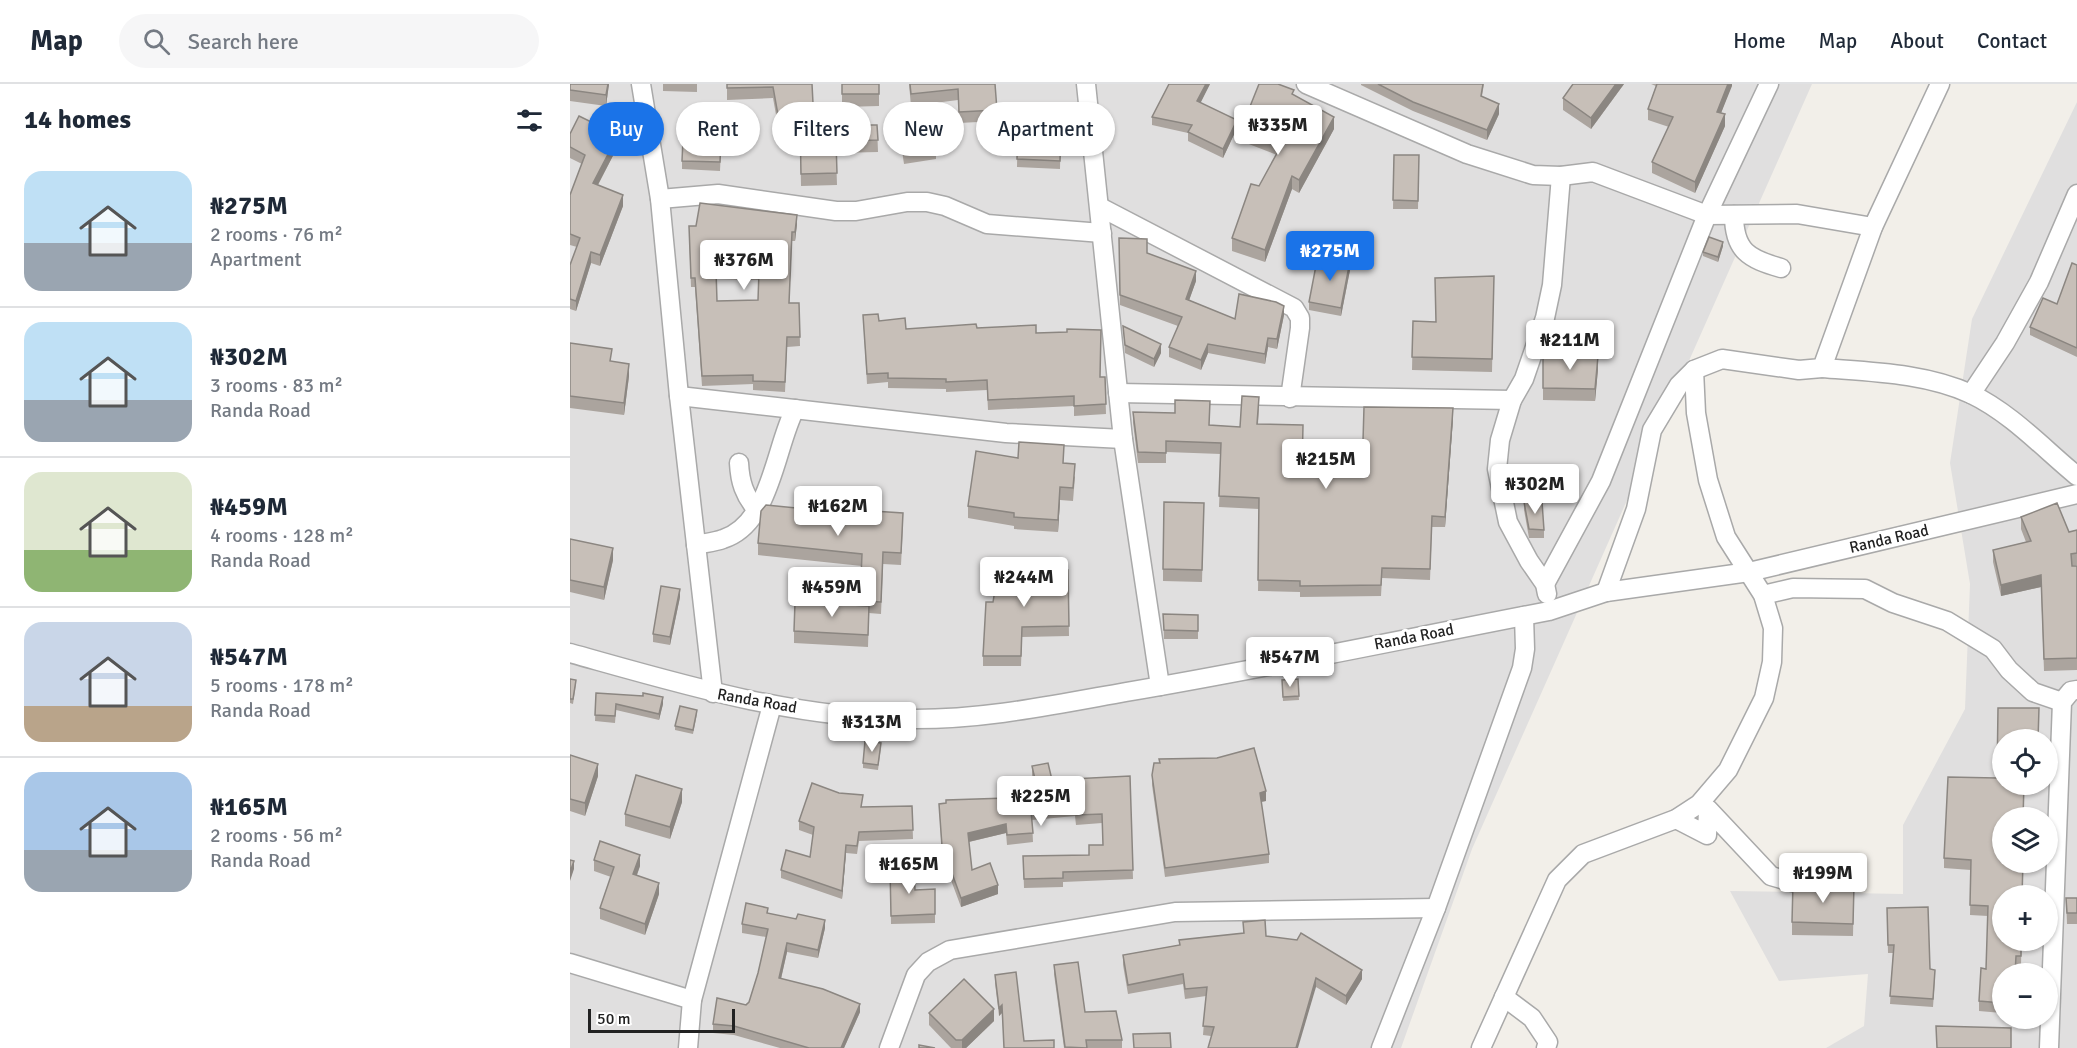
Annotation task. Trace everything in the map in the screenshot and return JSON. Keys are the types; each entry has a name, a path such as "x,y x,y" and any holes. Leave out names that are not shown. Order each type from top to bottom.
{"street":[{"path":"641,84 660,199 679,396 713,693"},
{"path":"1086,84 1123,440 1160,686"},
{"path":"1545,584 1600,481 1707,215 1769,84"},
{"path":"1822,368 1873,227 1940,84"},
{"path":"1319,86 1467,154 1533,175 1561,176 1593,172 1707,215 1797,214 1873,227"},
{"path":"1550,611 1545,584 1529,561 1508,522 1499,490 1500,440 1512,400 1524,379 1545,318 1552,285 1561,176"},
{"path":"660,199 718,194 836,211 856,211 907,202 927,202 945,206 968,218 987,224 1102,233"},
{"path":"1971,394 2039,282 2077,194"},
{"path":"1100,207 1294,308 1300,318 1300,328 1290,398"},
{"path":"1734,215 1734,235 1744,251 1761,262 1781,268"},
{"path":"1606,592 1636,509 1652,430 1678,385 1694,370 1722,359 1798,370 1822,368 1908,376 1971,394 2018,426 2077,476"},
{"path":"1481,1048 1557,880 1583,854 1676,819 1699,804 1728,770 1764,698 1772,662 1773,628 1763,595 1726,537 1708,480 1696,413 1694,370"},
{"path":"1118,393 1290,398 1512,400"},
{"path":"679,396 1006,433 1123,440"},
{"path":"696,545 726,539 746,524 757,510 762,502 783,435 795,409"},
{"path":"739,463 744,490 757,510"},
{"name":"Randa Road","path":"570,653 713,693 772,705 858,717 972,718 1160,686 1550,611 1606,592 1749,572 2077,494"},
{"path":"1763,595 1793,588 1865,589 1893,603 1947,621 1993,649 2009,670 2033,692 2062,702"},
{"path":"1381,1048 1436,908 1522,668 1526,649 1524,616"},
{"path":"2049,1048 2062,702 2071,691 2077,690"},
{"path":"688,1048 692,1000 772,705"},
{"path":"1676,819 1707,835 1708,809 1771,876 1795,883"},
{"path":"889,1048 916,975 928,962 950,950 1175,912 1436,908"},
{"path":"570,963 692,1000"},
{"path":"1504,997 1532,1018 1548,1042 1546,1048"}],"shaded area":[{"path":"570,84 1812,84 1472,849 1401,1048 570,1048"},
{"path":"2077,102 2077,1048 1826,1048 1864,1026 1868,974 1779,981 1730,891 1903,894 1903,825 1965,709 1970,584 1950,463 1972,319"}],"building":[{"path":"570,84 608,84 606,95 570,90"},
{"path":"727,84 812,84 813,102 776,102 773,87 727,88"},
{"path":"842,84 879,84 879,94 842,94"},
{"path":"910,84 995,84 996,102 976,102 976,111 964,112 964,102 959,102 958,89 911,94"},
{"path":"1169,84 1206,84 1197,101 1237,120 1223,149 1188,132 1192,125 1152,117"},
{"path":"1259,84 1278,84 1294,90 1292,94 1334,117 1299,180 1292,176 1265,250 1232,238 1251,184 1259,186 1282,144 1241,129"},
{"path":"1378,84 1483,84 1481,96 1499,104 1487,130 1413,102"},
{"path":"1573,84 1616,84 1591,118 1563,98"},
{"path":"1657,84 1728,84 1717,112 1725,114 1695,182 1652,162 1673,117 1648,109"},
{"path":"579,116 588,120 588,156 607,156 593,183 623,195 600,255 591,252 576,301 570,299 570,265 580,238 570,234 570,195 585,155 570,147 570,134"},
{"path":"871,125 877,125 878,140 871,140"},
{"path":"1394,155 1419,155 1418,201 1393,200"},
{"path":"682,156 720,156 720,162 682,161"},
{"path":"801,156 836,156 837,173 801,174"},
{"path":"1017,156 1060,156 1060,161 1017,159"},
{"path":"700,203 797,215 795,232 792,232 789,303 799,303 800,337 787,337 785,382 753,381 753,375 702,376 695,278 691,278 689,226 696,226","holes":["716,270 759,271 758,300 717,301"]},
{"path":"1709,237 1723,242 1718,257 1703,252"},
{"path":"1119,238 1147,239 1147,253 1196,271 1186,299 1235,319 1239,294 1276,302 1284,306 1277,339 1268,338 1265,354 1208,344 1201,360 1169,347 1182,317 1120,295"},
{"path":"1318,255 1350,261 1341,308 1309,302"},
{"path":"2072,263 2077,265 2077,348 2030,327 2043,298 2057,304"},
{"path":"1494,276 1492,359 1412,357 1413,321 1436,322 1435,278"},
{"path":"878,314 879,321 905,318 906,329 976,324 977,328 1036,325 1036,333 1067,332 1067,329 1101,330 1100,377 1105,377 1106,404 1074,406 1074,396 988,400 987,380 946,382 946,379 888,378 888,373 867,374 863,315"},
{"path":"1123,326 1161,344 1154,359 1125,345"},
{"path":"570,343 612,349 610,361 629,364 624,403 570,396"},
{"path":"1543,353 1598,356 1595,389 1543,388"},
{"path":"1242,396 1259,397 1257,424 1303,425 1302,472 1362,475 1364,407 1453,408 1445,517 1432,516 1430,569 1382,568 1381,585 1300,586 1300,581 1258,580 1259,498 1219,496 1221,443 1166,441 1166,453 1138,452 1133,412 1175,413 1175,400 1210,401 1209,425 1240,427"},
{"path":"1019,442 1064,445 1063,463 1075,464 1073,488 1060,487 1058,520 1014,517 1014,513 968,506 976,451 1018,458"},
{"path":"1164,502 1204,503 1202,570 1163,569"},
{"path":"1524,502 1542,502 1544,530 1529,529"},
{"path":"2057,503 2069,532 2077,530 2077,553 2071,554 2072,566 2077,566 2077,658 2044,659 2041,575 2001,585 1993,550 2031,541 2021,517"},
{"path":"766,505 827,511 827,508 903,513 901,553 883,552 881,602 860,601 862,554 758,543 761,511"},
{"path":"570,539 613,548 604,587 570,580"},
{"path":"1068,570 1069,626 1022,627 1021,656 983,656 986,602 993,602 998,572"},
{"path":"661,586 680,589 670,637 653,634"},
{"path":"795,602 869,606 868,635 794,631"},
{"path":"1163,614 1198,615 1198,631 1164,630"},
{"path":"570,679 576,680 573,699 570,699"},
{"path":"1298,679 1299,696 1283,697 1282,680"},
{"path":"596,693 643,696 643,693 663,697 659,714 616,704 615,716 595,715"},
{"path":"680,706 697,710 693,730 675,726"},
{"path":"1998,708 2039,708 2038,729 1998,729"},
{"path":"865,741 881,743 878,765 863,763"},
{"path":"1254,748 1266,791 1260,793 1269,854 1165,868 1152,775 1154,763 1160,763 1159,759 1217,758"},
{"path":"570,755 598,764 585,803 570,799"},
{"path":"1048,763 1052,780 1130,776 1133,870 1063,872 1063,878 1024,879 1023,856 1089,855 1089,845 1103,845 1102,814 1076,815 1075,806 1031,811 1033,833 1007,835 1006,824 968,833 972,870 990,863 998,885 961,898 942,846 939,804 946,803 946,800 1007,798 1007,790 1037,788 1032,766"},
{"path":"636,775 682,789 670,827 625,814"},
{"path":"1948,777 1992,778 1992,795 2024,795 2023,807 1992,807 1992,873 2023,873 2022,885 1992,885 1992,951 2021,951 2021,956 2016,956 2016,963 1992,963 1992,1002 1979,1001 1981,968 1986,969 1988,906 1970,905 1971,860 1944,858"},
{"path":"812,783 839,793 863,795 861,807 912,806 913,830 859,832 857,846 846,845 842,891 781,870 786,850 810,857 814,827 799,821"},
{"path":"600,841 640,855 633,874 659,883 645,924 600,908 614,867 594,860"},
{"path":"570,860 574,861 570,872"},
{"path":"914,867 915,890 935,889 935,914 891,916 890,868"},
{"path":"1793,883 1854,885 1853,924 1792,922"},
{"path":"2066,898 2077,898 2077,913 2067,913"},
{"path":"746,903 768,908 767,913 796,919 798,914 825,920 818,950 787,943 779,978 823,989 860,1004 841,1048 809,1048 734,1026 713,1024 717,998 746,1005 758,973 768,929 742,924"},
{"path":"1928,907 1930,969 1935,970 1933,999 1890,996 1894,945 1888,945 1887,908"},
{"path":"1265,920 1266,936 1297,940 1301,933 1362,970 1346,996 1316,978 1296,1048 1208,1048 1214,1027 1203,1026 1207,987 1185,989 1183,974 1128,985 1123,955 1180,945 1179,940 1244,933 1243,922"},
{"path":"1078,962 1085,1012 1116,1011 1122,1040 1086,1040 1087,1048 1065,1047 1054,965"},
{"path":"1016,972 1024,1041 1054,1040 1054,1048 1004,1048 1002,1005 999,1008 995,975"},
{"path":"964,979 994,1009 962,1040 956,1040 929,1013"},
{"path":"1936,1026 2011,1029 2011,1048 1937,1048"},
{"path":"1170,1033 1171,1048 1134,1048 1133,1034"},
{"path":"919,1045 935,1048 919,1048"}]}
